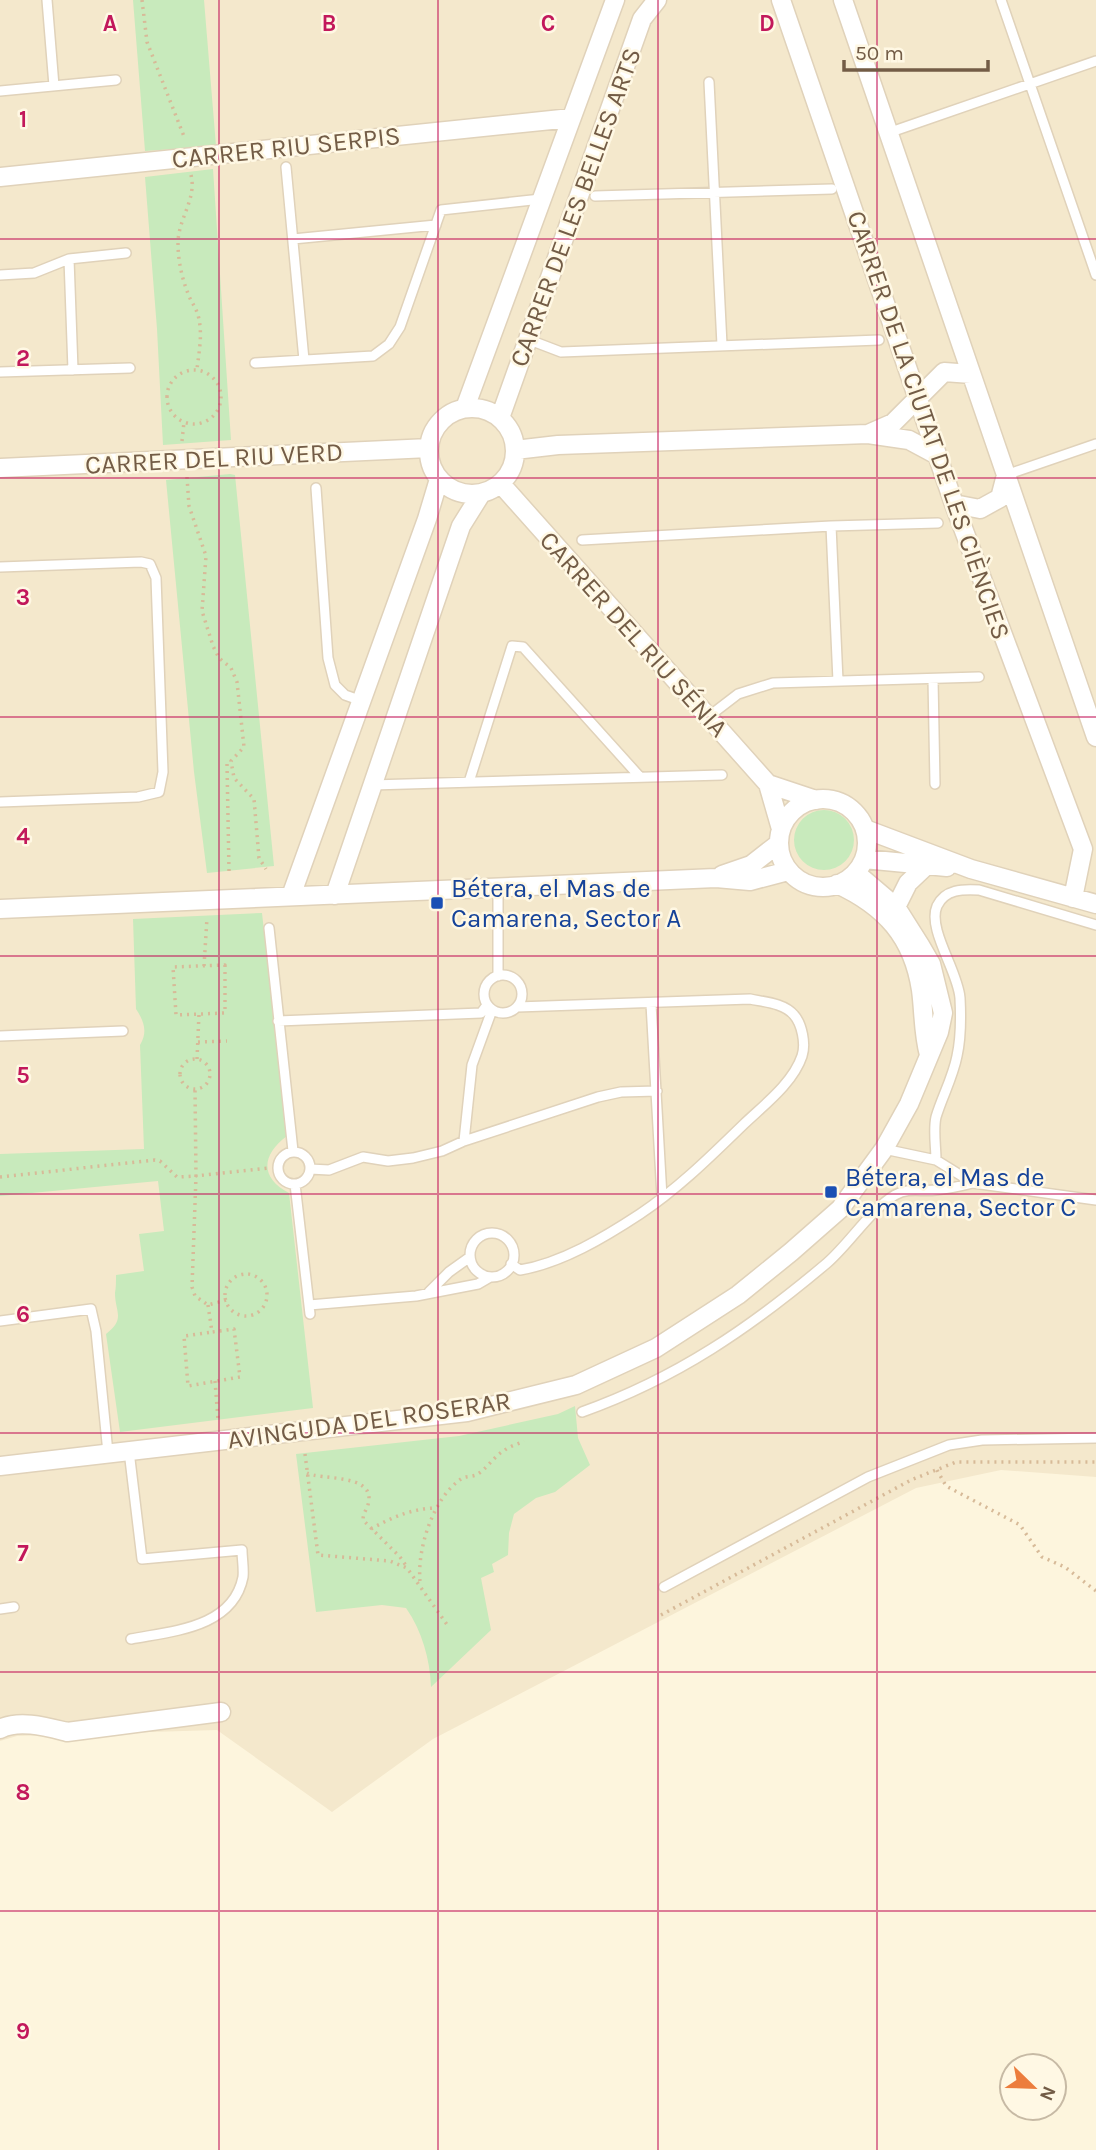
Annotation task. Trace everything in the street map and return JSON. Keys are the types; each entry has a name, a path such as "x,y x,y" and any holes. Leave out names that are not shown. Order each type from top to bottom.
{"street":[{"name":"CARRER DE LES BELLES ARTS","path":"465,408 615,0"},
{"name":"CARRER DE LES BELLES ARTS","path":"500,418 642,19 657,0"},
{"name":"CARRER DE LA CIUTAT DE LES CIÈNCIES","path":"781,0 954,504 1090,846 1073,898"},
{"path":"843,0 1096,737"},
{"name":"CARRER RIU SERPIS","path":"0,177 571,118"},
{"path":"868,433 893,423 944,372 971,374"},
{"path":"335,895 461,526 481,494 501,484 514,462 515,450 508,427 500,418 477,408 465,408 451,413 440,422 432,434 429,448 433,470 439,479 458,492 481,494"},
{"path":"515,450 558,445 868,433 909,440 937,455"},
{"name":"CARRER DEL RIU VERD","path":"0,468 429,448"},
{"path":"954,504 981,509 1000,498 1006,475"},
{"path":"291,896 439,479"},
{"name":"CARRER DEL RIU SÉNIA","path":"501,484 768,784 779,837"},
{"path":"768,784 816,800"},
{"path":"716,878 751,865 779,837 788,816 800,805 816,800 831,800 846,805 857,815 867,844 860,866 838,884 814,887 800,881 788,871 781,858 779,837"},
{"path":"864,829 971,869 1096,904"},
{"path":"860,866 927,865 971,869"},
{"path":"896,907 908,883 927,865"},
{"name":"AVINGUDA DEL ROSERAR","path":"0,1466 467,1412 576,1385 656,1348 738,1295 840,1209 884,1149 909,1104 939,1032 943,1013 931,964 896,907 860,866"},
{"path":"0,909 498,886 716,878 750,881 788,871"},
{"path":"838,884 860,895 889,918 904,938 915,962 921,992 924,1037 929,1055"},
{"path":"0,1729 8,1725 42,1726 67,1732 221,1712"}],"lane":[{"path":"47,0 54,86"},
{"path":"1002,0 1096,275"},
{"path":"888,133 1096,61"},
{"path":"0,91 116,80"},
{"path":"709,82 722,345"},
{"path":"286,167 304,360"},
{"path":"595,196 832,188"},
{"path":"255,363 373,356 389,344 400,327 441,210 541,200"},
{"path":"293,239 436,225"},
{"path":"0,275 34,273 69,258 127,253"},
{"path":"69,258 73,370"},
{"path":"527,339 561,352 879,340"},
{"path":"0,372 131,368"},
{"path":"1006,475 1096,443"},
{"path":"316,488 328,658 335,685 345,695 362,701"},
{"path":"582,540 831,526 938,523"},
{"path":"831,526 838,681"},
{"path":"0,567 141,562 150,564 156,578 163,772 159,792 138,797 0,802"},
{"path":"469,782 512,646 523,647 640,777"},
{"path":"708,716 738,694 773,683 979,677"},
{"path":"933,679 935,784"},
{"path":"372,785 722,775"},
{"path":"498,886 498,975"},
{"path":"936,1160 935,1120 957,1058 960,1025 960,995 934,919 938,905 948,893 962,889 979,890 1096,925"},
{"path":"269,928 293,1151"},
{"path":"511,1264 520,1270 543,1266 609,1232 682,1184 776,1094 795,1070 803,1054 803,1040 793,1014 778,1005 750,999 517,1007 504,1013 490,1007 485,999 485,987 489,981 498,975 507,975 518,982 522,995 517,1007"},
{"path":"651,1004 662,1198"},
{"path":"278,1021 481,1013 490,1007"},
{"path":"464,1141 472,1065 490,1007"},
{"path":"0,1036 123,1031"},
{"path":"310,1169 329,1170 363,1157 388,1161 413,1158 442,1151 464,1141 598,1097 621,1092 657,1091"},
{"path":"884,1149 936,1160 973,1183"},
{"path":"293,1151 306,1156 310,1169 306,1180 295,1184 282,1179 277,1168 281,1158 293,1151"},
{"path":"582,1412 629,1395 724,1342 776,1305 827,1263 892,1196 908,1189 933,1191 973,1183 1096,1200"},
{"path":"295,1184 310,1309 428,1294 478,1284 503,1274 511,1264 513,1247 505,1237 497,1233 479,1237 470,1257 449,1272 428,1294"},
{"path":"470,1257 474,1268 482,1275 490,1277"},
{"path":"0,1321 91,1309 96,1331 108,1453"},
{"path":"664,1587 868,1477 949,1446 982,1440 1096,1438"},
{"path":"129,1451 142,1559 242,1549 243,1577 235,1598 222,1614 190,1627 131,1640"},
{"path":"0,1609 14,1607"}],"path":[{"path":"142,0 147,41 188,148"},
{"path":"189,172 193,186 180,224 178,241 180,270 198,313 200,327 197,369"},
{"path":"197,369 206,372 214,377 222,394 221,403 211,419 202,423 184,422 177,418 168,404 169,386 180,373 197,369"},
{"path":"181,444 184,422"},
{"path":"187,477 189,506 206,556 202,611 213,646 219,657 231,668 237,682 244,747 227,764 229,872"},
{"path":"231,761 234,778 254,799 259,858 266,869"},
{"path":"204,966 207,916"},
{"path":"225,965 225,1013 176,1015 173,967 204,966 225,965"},
{"path":"197,1059 199,1014"},
{"path":"197,1042 227,1041"},
{"path":"197,1059 207,1065 210,1074 207,1083 195,1089 182,1082 180,1071 185,1063 197,1059"},
{"path":"195,1089 196,1176 192,1287 195,1296 208,1305 212,1332"},
{"path":"0,1177 155,1160 160,1161 177,1177 268,1168"},
{"path":"244,1275 262,1282 267,1295 263,1308 246,1317 233,1311 226,1300 228,1286 232,1280 244,1275"},
{"path":"208,1305 226,1300"},
{"path":"234,1329 240,1377 188,1385 184,1335 212,1332 234,1329"},
{"path":"215,1381 218,1419"},
{"path":"420,1583 418,1565 437,1508 462,1478 476,1475 505,1450 524,1441"},
{"path":"305,1454 318,1555 390,1561 407,1568"},
{"path":"661,1615 911,1480 956,1462 1096,1462"},
{"path":"937,1470 946,1486 1020,1525 1042,1557 1065,1567 1096,1591"},
{"path":"307,1474 351,1480 369,1494 363,1520 401,1557 448,1626"},
{"path":"372,1529 390,1518 426,1508 437,1508"}],"shaded area":[{"path":"0,0 1096,0 1096,1477 1001,1470 916,1488 433,1739 332,1812 217,1730 17,1736 0,1741"}],"green space":[{"path":"133,0 204,0 216,146 145,151"},
{"path":"213,169 231,440 163,445 145,177"},
{"path":"235,475 274,866 207,873 194,772 166,480"},
{"path":"824,810 841,815 849,823 854,840 849,857 841,865 824,870 807,865 799,857 794,840 799,823 807,815"},
{"path":"262,913 287,1136 272,1151 267,1166 273,1180 289,1193 313,1408 120,1432 106,1334 118,1319 116,1275 144,1271 139,1234 164,1231 158,1181 0,1196 0,1154 144,1149 140,1045 144,1031 143,1022 136,1009 133,919"},
{"path":"575,1406 578,1438 590,1465 555,1492 536,1498 514,1514 509,1533 508,1555 492,1564 494,1572 481,1578 491,1630 431,1687 424,1646 417,1626 406,1608 382,1605 316,1612 296,1454 459,1436 558,1414"}],"place":[{"name":"Bétera, el Mas de Camarena, Sector A","path":"437,903"},
{"name":"Bétera, el Mas de Camarena, Sector C","path":"831,1192"}]}
